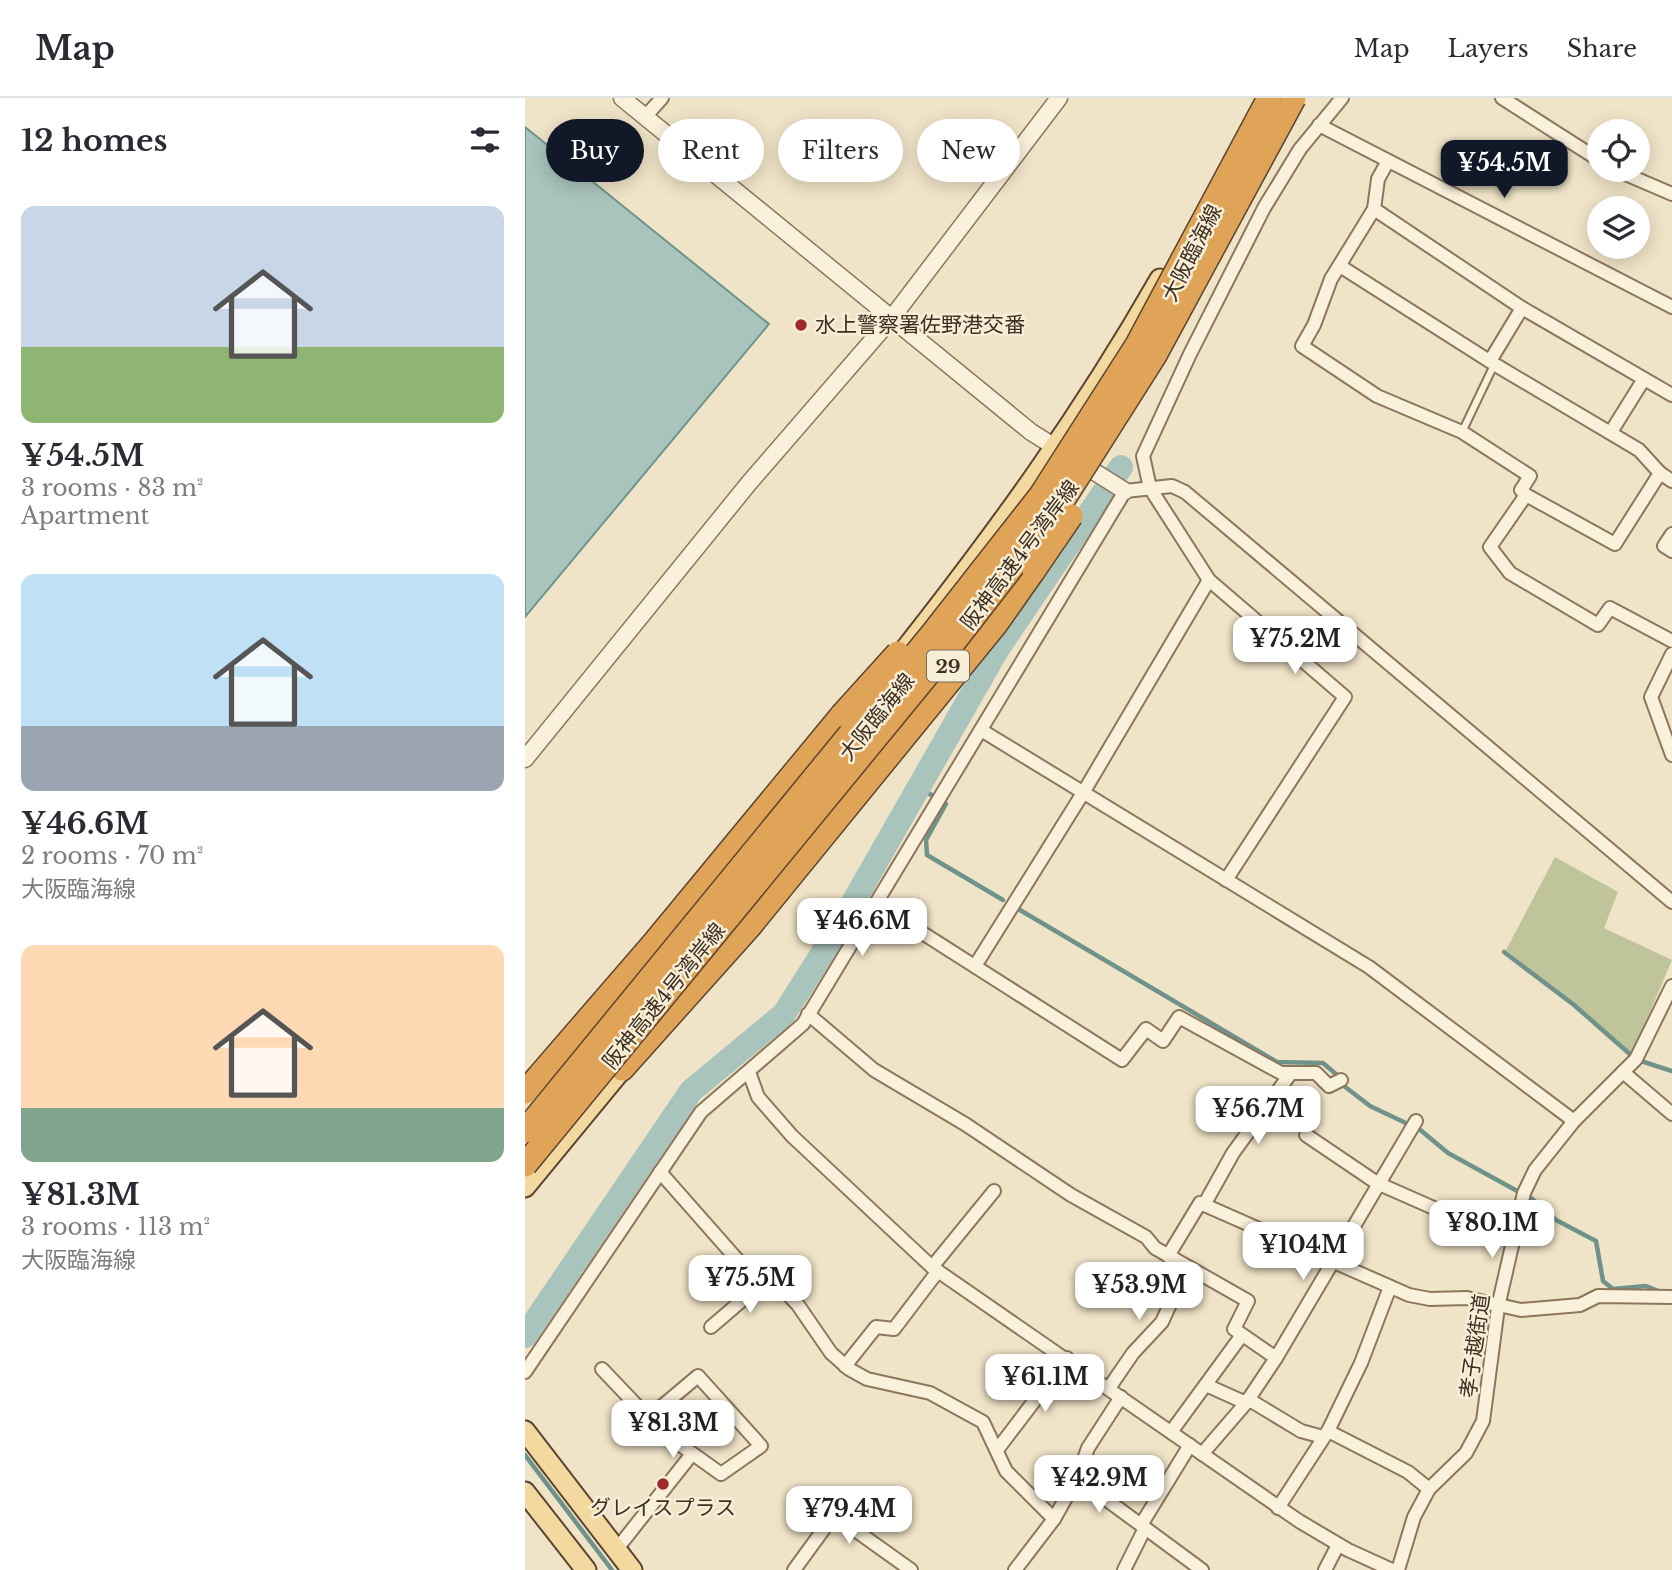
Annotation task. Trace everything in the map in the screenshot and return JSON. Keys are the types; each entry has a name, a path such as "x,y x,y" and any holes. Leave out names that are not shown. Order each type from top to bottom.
{"highway":[{"name":"阪神高速4号湾岸線","path":"525,1131 1005,543 1072,449 1137,345 1270,98"},
{"name":"阪神高速4号湾岸線","path":"525,1165 1021,558 1112,427 1213,251 1294,98"},
{"path":"622,1069 750,926 996,624 1034,570 1128,422 1213,251"},
{"path":"525,1092 842,715 962,581 1038,485 1137,345"}],"main road":[{"name":"大阪臨海線","path":"525,1112 847,723 984,550 1057,449 1270,98"},
{"name":"大阪臨海線","path":"525,1187 1008,590 1092,471 1166,356 1261,167 1301,98"},
{"path":"525,1432 632,1570"},
{"path":"525,1492 586,1570"}],"street":[{"path":"622,98 1031,432 1125,491 1172,486 1185,492 1672,902"},
{"path":"645,117 661,98"},
{"path":"525,759 749,483 891,319 1059,98"},
{"path":"1226,880 1345,697 1209,580 1150,488 1143,456 1190,354 1276,186 1319,125 1342,98"},
{"path":"1502,98 1587,152"},
{"path":"1319,125 1672,307"},
{"path":"1388,161 1378,179 1374,209 1331,279 1314,325 1302,345 1377,396 1462,432 1530,476 1521,490 1526,495 1615,544 1660,473"},
{"path":"1644,182 1672,194"},
{"path":"1374,209 1522,308 1672,395"},
{"path":"1340,266 1639,450 1660,473 1672,481"},
{"path":"1492,362 1522,308"},
{"path":"1611,432 1644,379"},
{"path":"525,1372 701,1112 803,1024 1125,491"},
{"path":"1526,495 1490,547 1510,573 1598,625 1610,608 1672,641"},
{"path":"1672,534 1664,546 1672,551"},
{"path":"975,966 1083,793 1209,580"},
{"path":"1672,654 1651,697 1672,755"},
{"path":"981,730 1369,967 1574,1121"},
{"path":"877,904 1122,1060 1146,1028 1163,1041 1179,1017 1281,1073 1316,1073 1329,1086 1341,1080"},
{"name":"孝子越街道","path":"1398,1570 1415,1517 1430,1489 1466,1453 1483,1421 1498,1307 1524,1193 1535,1170 1574,1121 1636,1059 1672,986"},
{"path":"808,1014 874,1070 965,1124 1071,1195 1146,1237 1168,1256 1248,1301 1234,1329 1276,1358"},
{"path":"1623,1072 1672,1114"},
{"path":"749,1073 758,1097 792,1136 935,1269 1067,1358 1278,1508 1338,1545 1392,1570"},
{"path":"1203,1205 1233,1153 1291,1073"},
{"path":"1202,1454 1247,1401 1276,1358 1416,1121"},
{"path":"1306,1135 1377,1183 1436,1209 1514,1236"},
{"path":"660,1172 742,1265 768,1278 798,1305 831,1353 845,1366 866,1379 930,1393 983,1422 1006,1471 1054,1519"},
{"path":"845,1366 876,1327 894,1329 994,1191"},
{"path":"1168,1256 1200,1203 1391,1287 1430,1299 1467,1298 1498,1307 1559,1309 1580,1305 1598,1296 1672,1297"},
{"path":"1109,1388 1133,1353 1162,1322 1187,1267"},
{"path":"711,1327 768,1278"},
{"path":"1278,1508 1326,1434 1361,1363 1391,1287"},
{"path":"1171,1432 1242,1335"},
{"path":"997,1450 1067,1358"},
{"path":"603,1369 648,1418 721,1474 761,1446 698,1376 648,1418"},
{"path":"1206,1385 1247,1401 1301,1431 1326,1434 1408,1472 1430,1489"},
{"path":"1015,1570 1054,1519 1077,1478 1088,1448 1121,1396"},
{"path":"1124,1570 1143,1527 1190,1445"},
{"path":"616,1550 692,1454"},
{"path":"1077,1478 1202,1570"},
{"path":"794,1570 834,1515 911,1570"},
{"path":"1325,1570 1338,1545"}],"lane":[{"path":"1462,432 1492,362"}],"green space":[{"path":"1555,857 1618,892 1604,928 1672,960 1632,1054 1581,1009 1506,950"}],"water":[{"path":"525,127 546,144 546,182 593,182 769,324 525,617"}],"waterway":[{"path":"525,1336 691,1091 784,1014 839,927 997,650 1121,467"},
{"path":"919,787 933,796"},
{"path":"946,804 926,840 927,855 1003,900"},
{"path":"1020,910 1277,1062 1323,1063 1337,1075"},
{"path":"1504,952 1574,1005 1632,1056"},
{"path":"1641,1061 1672,1071"},
{"path":"1344,1086 1370,1106 1410,1125"},
{"path":"1418,1128 1448,1153 1519,1192"},
{"path":"1531,1198 1556,1220 1596,1241 1603,1281 1613,1289 1646,1286 1661,1292"},
{"path":"525,1455 612,1570"}],"place":[{"name":"水上警察署佐野港交番","path":"801,325"},
{"name":"グレイスプラス","path":"663,1484"}]}
